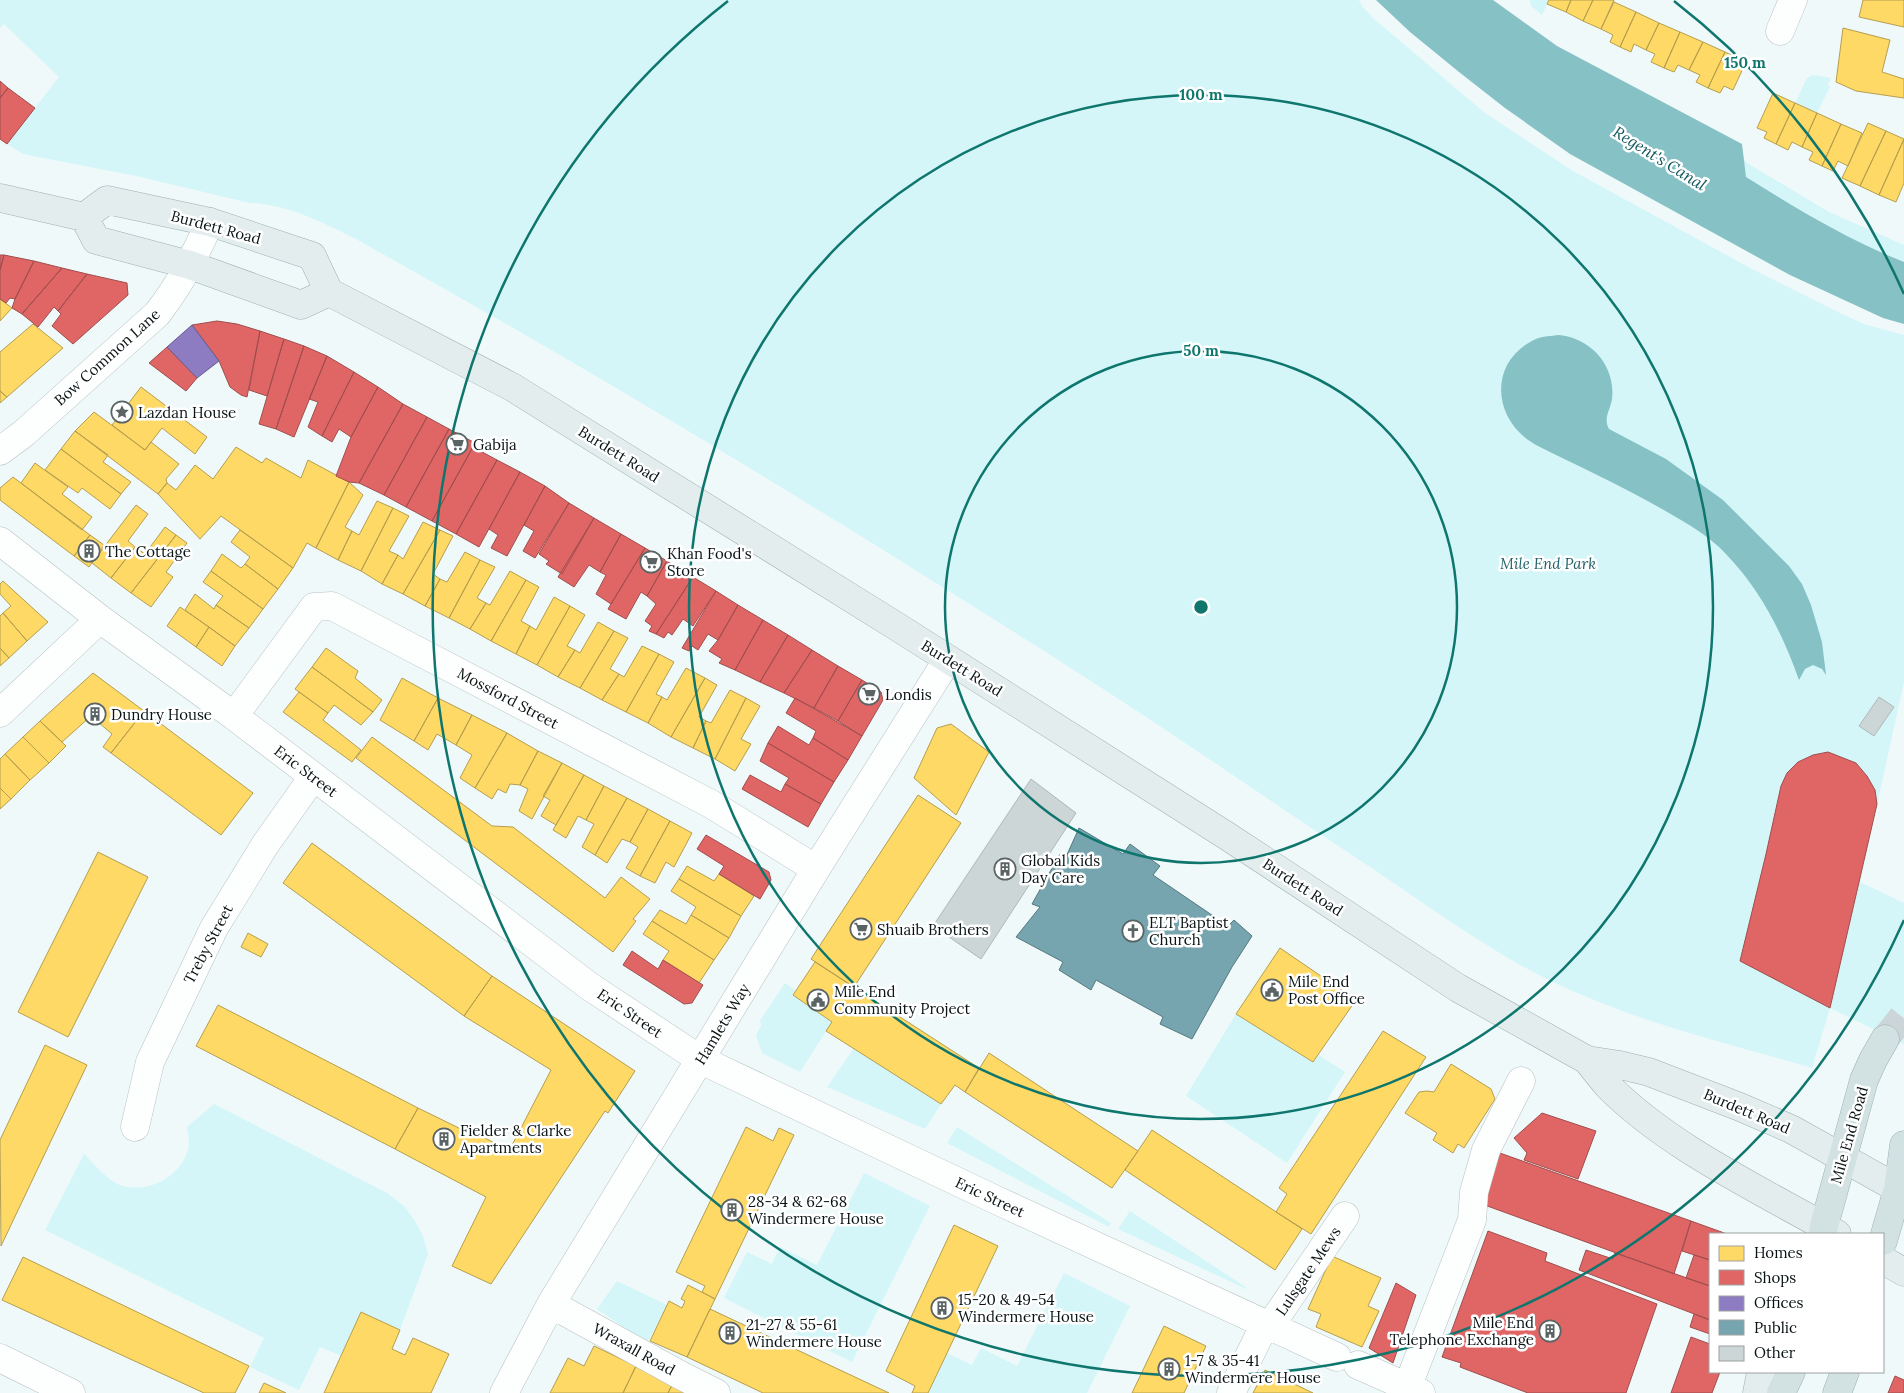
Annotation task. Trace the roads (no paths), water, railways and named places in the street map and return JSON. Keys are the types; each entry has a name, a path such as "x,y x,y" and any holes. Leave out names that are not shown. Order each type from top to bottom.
{"highway":[{"name":"Mile End Road","path":"1826,1232 1842,1156 1864,1080 1885,1039"},
{"path":"1884,1239 1902,1187 1904,1145"},
{"path":"1781,1393 1791,1373"},
{"path":"1837,1393 1845,1373"}],"main road":[{"path":"5,195 84,217 96,240 190,265 301,306 329,292"},
{"name":"Burdett Road","path":"84,217 107,200 210,222 312,256 329,292 512,387 948,659 1227,836 1458,988 1587,1060 1620,1065 1666,1078 1775,1122 1902,1187"},
{"name":"Burdett Road","path":"1587,1060 1608,1086 1650,1122 1707,1160 1826,1232"},
{"path":"1884,1261 1904,1272"},
{"path":"1757,1393 1761,1373"}],"street":[{"path":"1780,31 1793,0"},
{"name":"Bow Common Lane","path":"0,451 23,434 156,314 175,290 190,265 210,222"},
{"name":"Eric Street","path":"0,541 100,619 234,716 589,986 701,1060 994,1199 1414,1390"},
{"name":"Mossford Street","path":"234,716 314,607 332,606 711,804 816,869"},
{"path":"0,713 100,619"},
{"name":"Hamlets Way","path":"504,1393 551,1304 816,869 948,659"},
{"name":"Treby Street","path":"135,1127 150,1062 214,928 266,844 313,777"},
{"path":"1414,1390 1472,1220 1474,1192 1486,1150 1521,1081"},
{"name":"Lulsgate Mews","path":"1268,1325 1345,1216"},
{"name":"Wraxall Road","path":"551,1304 716,1393"},
{"path":"1231,1393 1268,1325"},
{"path":"0,1358 71,1393"}],"water":[{"name":"Regent's Canal","path":"1376,0 1493,0 1557,46 1742,144 1746,177 1843,234 1904,262 1904,324 1883,318 1790,275 1570,154 1505,108 1459,72 1410,32"},
{"path":"1559,335 1571,337 1591,348 1605,365 1612,387 1612,399 1607,418 1609,429 1666,459 1723,500 1789,566 1802,584 1811,605 1822,642 1826,675 1822,669 1813,665 1805,669 1799,680 1777,628 1759,596 1738,567 1712,541 1691,526 1653,504 1536,445 1521,434 1511,421 1504,407 1501,391 1503,376 1509,361 1520,349 1536,339"}],"tunnel":[{"path":"1885,1039 1904,1015"}],"place":[{"name":"Lazdan House","path":"122,412"},
{"name":"Gabija","path":"457,444"},
{"name":"The Cottage","path":"89,551"},
{"name":"Khan Food's Store","path":"651,562"},
{"name":"Londis","path":"869,694"},
{"name":"Dundry House","path":"95,714"},
{"name":"Global Kids Day Care","path":"1005,869"},
{"name":"Shuaib Brothers","path":"861,929"},
{"name":"ELT Baptist Church","path":"1133,931"},
{"name":"Mile End Post Office","path":"1272,990"},
{"name":"Mile End Community Project","path":"818,1000"},
{"name":"Fielder & Clarke Apartments","path":"444,1139"},
{"name":"28-34 & 62-68 Windermere House","path":"732,1210"},
{"name":"15-20 & 49-54 Windermere House","path":"942,1308"},
{"name":"Mile End Telephone Exchange","path":"1550,1331"},
{"name":"21-27 & 55-61 Windermere House","path":"730,1333"},
{"name":"1-7 & 35-41 Windermere House","path":"1169,1369"}],"park label":[{"name":"Mile End Park","path":"1548,563"}]}
